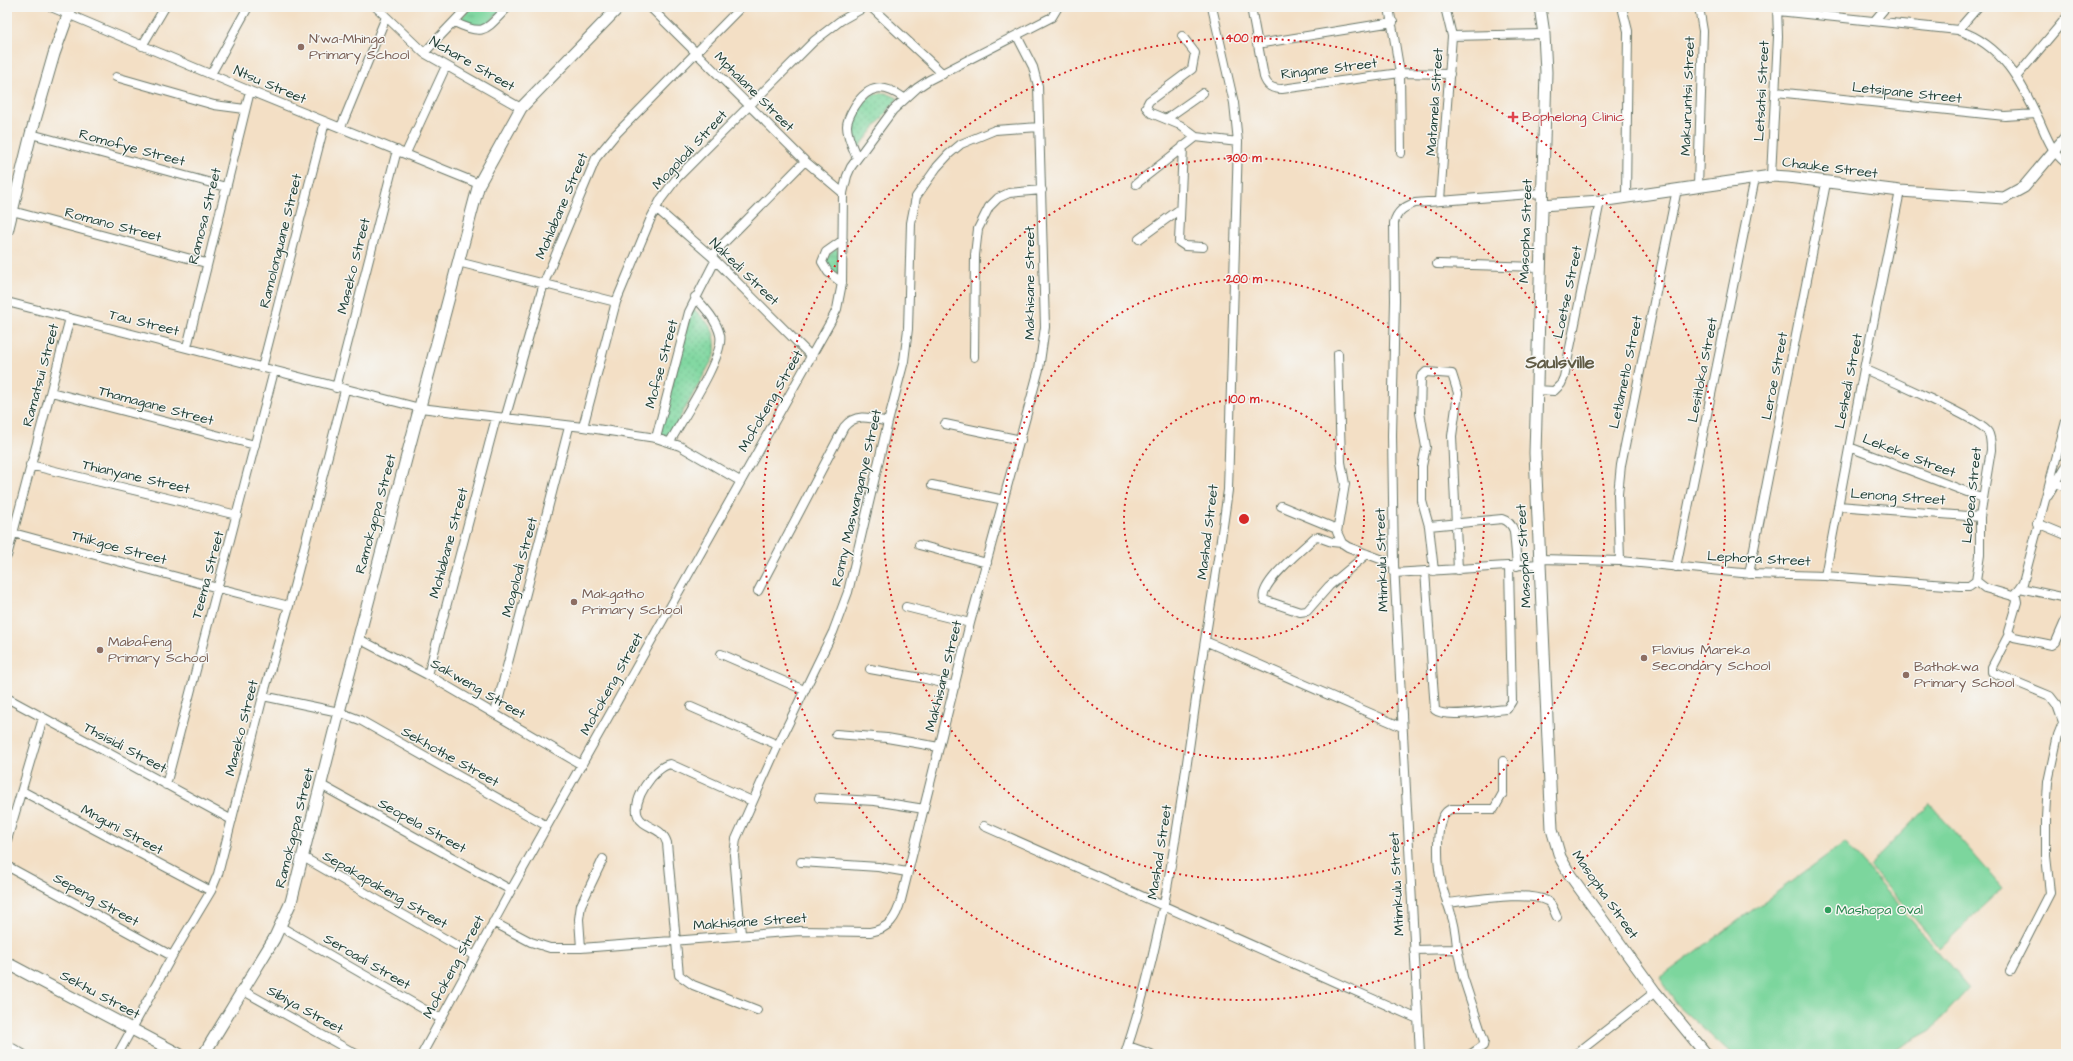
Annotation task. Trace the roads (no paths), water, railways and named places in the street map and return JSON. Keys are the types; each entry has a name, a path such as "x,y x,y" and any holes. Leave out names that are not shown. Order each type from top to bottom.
{"street":[{"name":"Ntsu Street","path":"51,7 69,11 142,46 479,184"},
{"path":"142,46 165,7"},
{"path":"210,74 248,7"},
{"name":"Nchare Street","path":"376,7 424,52 521,108"},
{"path":"424,52 468,7"},
{"path":"454,22 472,30 480,31 489,26 508,7"},
{"name":"Ramokgopa Street","path":"204,1054 281,927 291,902 339,712 479,184 521,108 619,7"},
{"name":"Mphalane Street","path":"650,7 806,161 843,192"},
{"name":"Mohlabane Street","path":"505,419 544,283 596,158 615,135 740,7"},
{"name":"Mogolodi Street","path":"583,427 616,302 656,208 668,189 677,178 826,31 865,7"},
{"path":"871,7 943,74"},
{"name":"Mashad Street","path":"1125,1054 1165,906 1172,868 1205,641 1222,543 1228,490 1238,142 1234,103 1212,7"},
{"name":"Ringane Street","path":"1251,7 1257,44 1266,80 1268,85 1274,88 1400,73 1450,74"},
{"path":"1389,7 1400,73 1401,153"},
{"name":"Matamela Street","path":"1440,200 1452,36 1445,7"},
{"name":"Masopha Street","path":"1540,7 1544,34 1546,72 1536,390 1536,481 1550,812 1554,840 1564,866 1655,992 1706,1054"},
{"path":"1622,7 1628,31 1626,196"},
{"name":"Makuruntsi Street","path":"1698,186 1703,31 1699,7"},
{"path":"1875,20 1886,7"},
{"path":"1958,30 1978,7"},
{"name":"Mofokeng Street","path":"422,1054 493,922 740,481 812,357 837,309 842,283 843,192 847,176 857,158 904,98 929,80 1052,17 1057,9"},
{"path":"1777,9 1958,30 1979,40 1999,56 2017,76 2054,152 2066,163"},
{"name":"Letsatsi Street","path":"1772,176 1776,92 1777,9"},
{"path":"8,225 31,134 54,54 69,11"},
{"path":"341,128 386,18"},
{"path":"2017,76 2066,18"},
{"path":"1257,44 1392,22"},
{"path":"1452,36 1544,34"},
{"name":"Makhisane Street","path":"493,922 543,947 581,948 741,934 807,931 863,933 880,931 892,922 896,916 970,623 1040,369 1046,327 1042,190 1036,78 1027,53 1017,36"},
{"path":"1182,36 1195,53 1192,69 1157,94 1146,105 1151,113 1180,125 1196,137 1238,142"},
{"path":"406,153 446,66"},
{"path":"116,77 206,103 245,109"},
{"path":"857,158 849,140 847,124 849,116 859,101 868,92 876,88 890,89 904,98"},
{"name":"Ramosa Street","path":"187,347 206,264 250,91"},
{"name":"Letsipane Street","path":"1776,92 2005,116 2036,114"},
{"path":"1166,119 1203,93"},
{"name":"Ramolonguane Street","path":"262,368 325,122"},
{"name":"Ronny Maswanganye Street","path":"741,934 734,846 752,801 844,605 907,344 911,223 916,197 937,167 961,144 995,130 1039,126"},
{"name":"Romofye Street","path":"31,134 226,187"},
{"path":"1136,184 1196,137"},
{"name":"Chauke Street","path":"1542,205 1600,201 1626,196 1772,176 1900,192 2004,198 2024,187 2066,137"},
{"path":"1183,146 1180,244 1202,248"},
{"name":"Maseko Street","path":"336,388 396,150"},
{"name":"Mofse Street","path":"656,438 684,326 695,297 713,258 806,161"},
{"name":"Lesitloka Street","path":"1676,567 1755,178"},
{"name":"Leroe Street","path":"1748,574 1826,183"},
{"name":"Letlametlo Street","path":"1620,561 1618,494 1621,465 1677,189"},
{"path":"974,357 975,255 976,240 980,223 989,207 998,198 1009,193 1042,190"},
{"name":"Leshedi Street","path":"1825,576 1864,369 1900,192"},
{"name":"Mtimkulu Street","path":"1420,1054 1394,568 1392,435 1395,300 1394,223 1398,212 1408,205 1440,200 1542,193"},
{"name":"Loetse Street","path":"1536,390 1554,391 1561,384 1564,377 1600,201"},
{"name":"Nakedi Street","path":"656,208 713,258 812,357"},
{"path":"1139,239 1180,209"},
{"name":"Romano Street","path":"12,211 206,264"},
{"path":"842,283 828,272 822,262 826,252 843,240"},
{"path":"458,262 616,302"},
{"path":"1437,264 1540,267"},
{"path":"670,442 713,365 720,349 720,335 718,328 695,297"},
{"name":"Tau Street","path":"7,302 187,347 336,388 420,408 570,427 583,427 656,438 670,442 740,481"},
{"name":"Ramatsui Street","path":"7,556 70,318"},
{"path":"1338,354 1341,462 1345,484 1337,529 1338,537 1342,543"},
{"name":"Leboea Street","path":"1864,369 1970,418 1988,431 1991,439 1980,517 1980,555 1976,581"},
{"name":"Teema Street","path":"166,785 274,371"},
{"path":"1430,526 1457,524 1506,520 1514,531 1512,701 1506,709 1443,714 1435,710 1429,571 1430,526 1423,508 1421,485 1426,447 1420,407 1421,376 1426,372 1452,374 1458,389 1452,436 1457,524 1458,570"},
{"name":"Maseko Street","path":"118,1054 172,956 211,891 218,874 263,696 289,606 345,390"},
{"name":"Thamagane Street","path":"51,392 255,446"},
{"path":"758,591 844,427 849,421 859,416 888,422"},
{"name":"Mohlabane Street","path":"428,675 496,418"},
{"path":"2014,596 2020,588 2066,422"},
{"path":"945,424 1021,440"},
{"name":"Mogolodi Street","path":"495,713 570,427"},
{"name":"Lekeke Street","path":"1849,447 1983,498"},
{"name":"Thianyane Street","path":"30,465 237,515"},
{"path":"2043,504 2066,466"},
{"path":"2056,483 2066,487"},
{"path":"932,485 1004,500"},
{"path":"1282,506 1337,529"},
{"name":"Lenong Street","path":"1838,506 1980,517"},
{"path":"2037,523 2066,535"},
{"name":"Thikgoe Street","path":"13,533 289,606"},
{"path":"1367,554 1329,586 1307,611 1300,612 1264,600 1264,590 1273,578 1314,538 1318,536 1329,541 1342,543 1367,554 1394,568"},
{"path":"919,546 987,563"},
{"name":"Lephora Street","path":"1394,568 1429,571 1513,567 1540,562 1620,561 1748,574 1825,576 1960,586 1969,586 1976,581"},
{"path":"1976,581 1993,591 2014,596"},
{"path":"2020,588 2066,598"},
{"path":"2010,972 2050,893 2046,866 2046,818 2049,773 2062,736 2064,718 2050,696 1992,672 1992,667 2008,634 2008,629 2017,602 2014,596"},
{"path":"906,607 970,623"},
{"path":"2008,634 2029,642 2052,645 2056,642 2066,619"},
{"name":"Sakweng Street","path":"359,639 428,675 582,764"},
{"path":"1205,641 1402,727"},
{"path":"721,654 804,690"},
{"path":"870,669 955,686"},
{"name":"Sekhothe Street","path":"263,696 339,712 360,720 547,826"},
{"name":"Thsisidi Street","path":"7,698 232,820"},
{"path":"691,707 778,745"},
{"path":"7,840 43,718"},
{"path":"836,734 887,738 939,747"},
{"path":"1471,1054 1483,1046 1484,1041 1463,977 1454,924 1441,881 1438,834 1440,822 1445,813 1451,809 1494,809 1503,794 1503,761"},
{"path":"752,801 670,764 657,772 644,788 638,805 638,816 663,833 667,842 679,975 682,979 693,986 757,1010"},
{"name":"Seopela Street","path":"321,785 511,890"},
{"name":"Mnguni Street","path":"22,791 211,891"},
{"path":"819,798 875,801 924,809"},
{"path":"984,826 1418,1019"},
{"name":"Sepakapakeng Street","path":"303,857 475,956"},
{"path":"581,948 579,920 580,905 603,859"},
{"path":"801,862 878,867 907,872"},
{"name":"Sepeng Street","path":"7,866 172,956"},
{"path":"1447,903 1521,896 1548,901 1557,917"},
{"name":"Seroadi Street","path":"281,927 441,1019"},
{"path":"1414,950 1447,950 1455,949 1457,947"},
{"name":"Sekhu Street","path":"7,963 179,1054"},
{"name":"Sibiya Street","path":"242,990 356,1054"},
{"path":"1576,1054 1655,992"},
{"path":"7,1045 23,1054"},
{"path":"1128,1046 1150,1054"}],"place":[{"name":"N'wa-Mhinga Primary School","path":"301,47"},
{"name":"Bophelong Clinic","path":"1513,117"},
{"name":"Makgatho Primary School","path":"574,602"},
{"name":"Mabafeng Primary School","path":"100,650"},
{"name":"Flavius Mareka Secondary School","path":"1644,658"},
{"name":"Bathokwa Primary School","path":"1906,675"},
{"name":"Mashopa Oval","path":"1828,910"}],"district":[{"name":"Saulsville","path":"1560,362"}]}
